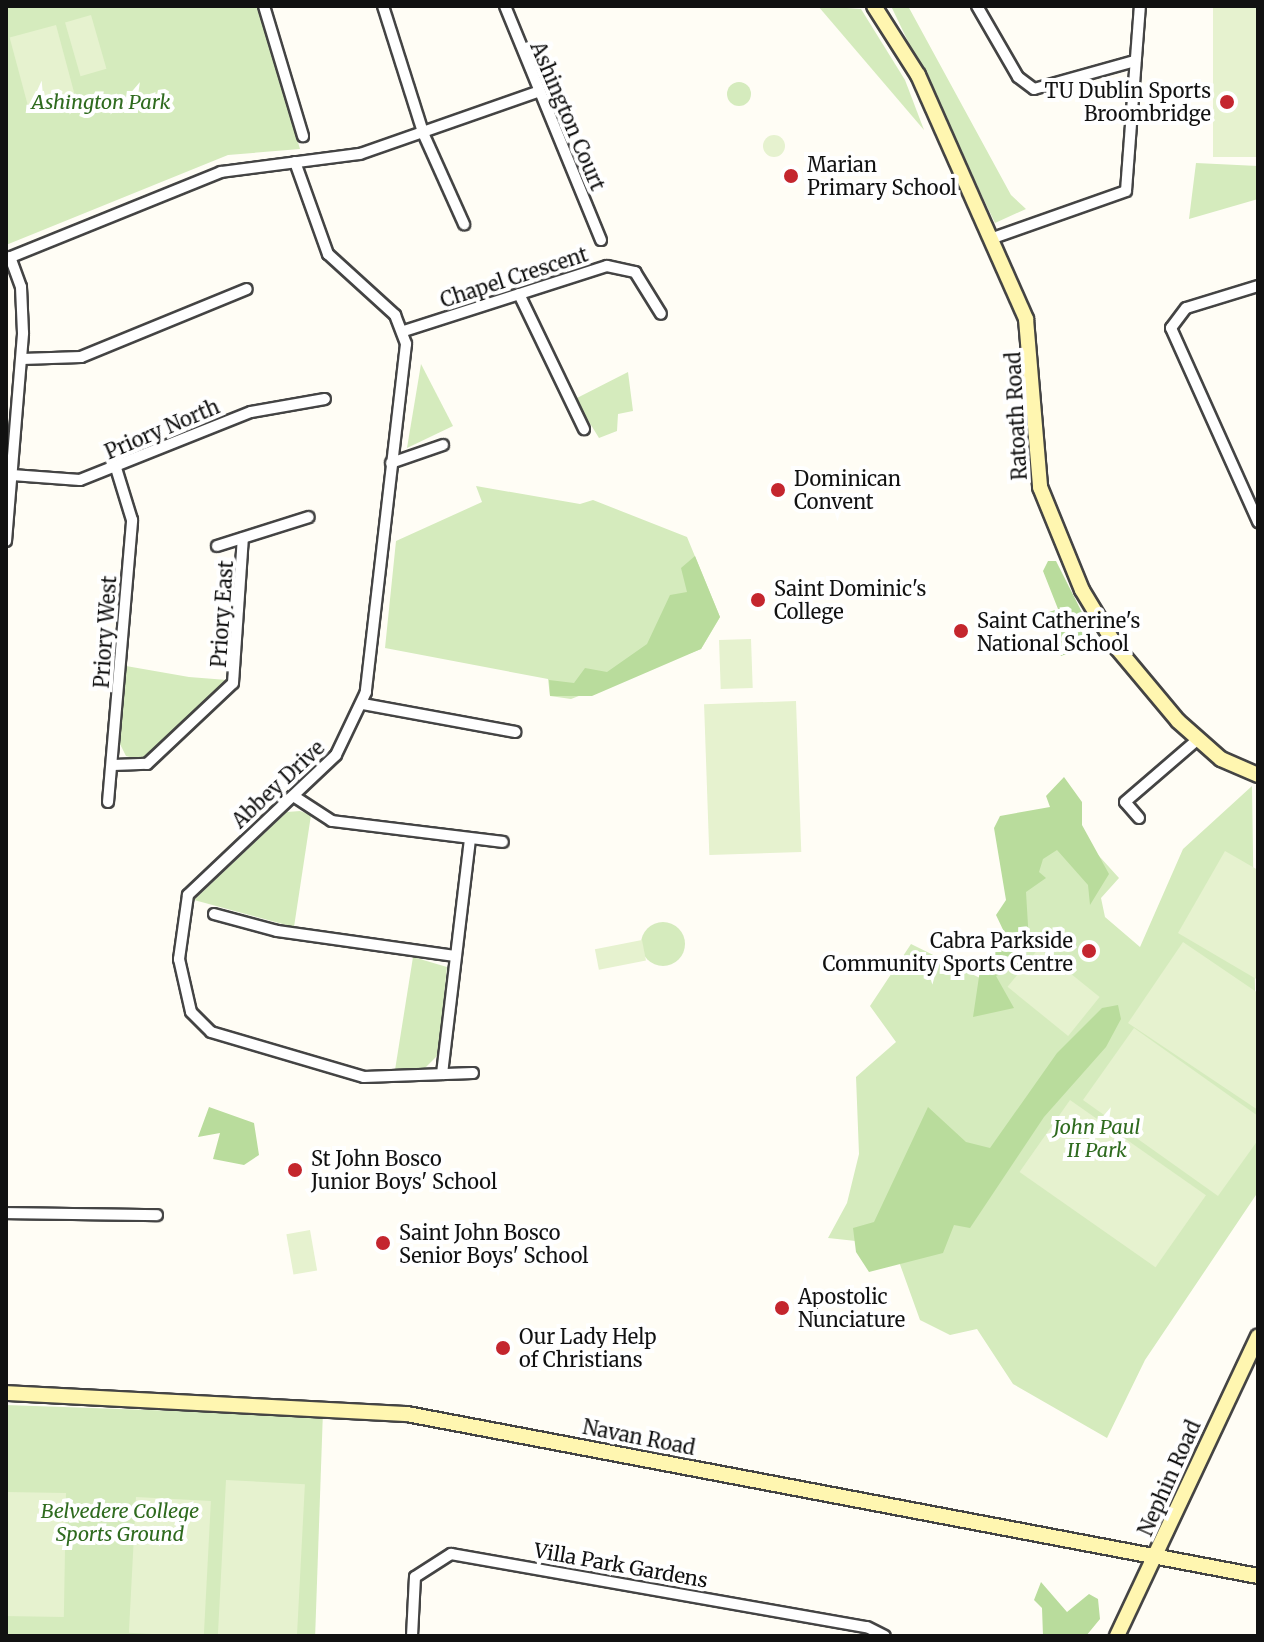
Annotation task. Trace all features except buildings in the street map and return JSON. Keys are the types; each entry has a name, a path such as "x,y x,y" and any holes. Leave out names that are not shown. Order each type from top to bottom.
{"main road":[{"name":"Ratoath Road","path":"874,6 918,75 1032,339 1038,474 1051,522 1117,648 1197,740 1258,775"},
{"name":"Nephin Road","path":"1117,1636 1258,1336"},
{"name":"Navan Road","path":"6,1393 407,1414 1258,1576"}],"street":[{"path":"264,6 303,136"},
{"path":"383,6 424,135 464,224"},
{"name":"Ashington Court","path":"505,6 537,92 601,240"},
{"path":"977,6 1018,77 1034,89 1135,61"},
{"path":"990,239 1126,191 1140,6"},
{"path":"6,541 22,359 23,300 8,258 221,172 295,162 424,135 537,92"},
{"path":"295,162 328,254 404,331"},
{"name":"Chapel Crescent","path":"404,331 622,265 635,272 661,314"},
{"path":"1258,286 1171,319 1258,522"},
{"path":"22,359 81,357 247,289"},
{"path":"519,294 584,429"},
{"name":"Abbey Drive","path":"404,331 407,363 391,463 363,704 345,744 295,797 188,895 177,943 191,1012 211,1032 321,1070 364,1077 473,1073"},
{"name":"Priory North","path":"12,475 80,480 251,412 325,399"},
{"path":"391,463 443,445"},
{"name":"Priory West","path":"108,802 132,520 116,468"},
{"name":"Priory East","path":"217,546 309,517"},
{"name":"Priory East","path":"113,765 147,764 233,683 243,538"},
{"path":"363,704 515,732"},
{"path":"1139,818 1125,802 1197,740"},
{"path":"295,797 332,821 503,842"},
{"path":"442,1074 470,840"},
{"path":"214,914 277,931 455,956"},
{"path":"6,1213 157,1215"},
{"name":"Villa Park Gardens","path":"412,1636 415,1577 451,1554 867,1627 885,1636"}],"green space":[{"name":"Ashington Park","path":"6,6 258,6 300,149 228,155 6,245"},
{"path":"818,6 861,9 905,80 924,130"},
{"path":"891,6 908,6 1011,195 1026,209 995,223"},
{"path":"1213,6 1258,6 1258,157 1213,157"},
{"path":"91,15 106,69 80,76 65,22"},
{"path":"56,25 75,95 28,107 10,37"},
{"path":"739,82 748,85 751,94 748,103 739,106 730,103 727,94 730,85"},
{"path":"770,135 778,135 785,146 778,157 770,157 763,150 763,142"},
{"path":"1196,163 1258,166 1258,199 1189,219"},
{"path":"421,364 453,426 407,448"},
{"path":"628,372 633,411 618,414 617,431 599,438 575,399"},
{"path":"476,486 580,504 593,500 687,537 720,617 701,649 571,699 550,696 548,679 385,648 396,541 482,502"},
{"path":"695,556 720,617 701,649 592,696 550,696 549,680 574,683 585,668 607,672 647,644 670,595 687,592 681,568"},
{"path":"1048,561 1056,561 1097,642 1061,656 1043,614 1058,609 1043,571"},
{"path":"751,639 753,688 721,689 719,640"},
{"path":"126,666 227,680 141,760 126,756 119,742"},
{"path":"796,701 801,852 709,855 704,704"},
{"path":"1064,777 1082,802 1082,825 1109,874 1090,905 1088,885 1057,850 1043,859 1039,872 1046,878 1026,892 1029,942 1014,967 996,976 1014,1008 973,1017 980,970 1006,936 996,915 1006,900 994,828 1000,816 1050,807 1046,796"},
{"name":"John Paul II Park","path":"1252,786 1258,1192 1145,1360 1107,1438 1013,1384 977,1329 950,1335 920,1320 893,1245 828,1238 847,1203 859,1154 856,1077 896,1042 870,1006 911,944 984,980 1015,949 1011,874 1060,813 1119,878 1101,898 1105,917 1140,947 1183,849"},
{"path":"300,811 311,815 294,927 194,900 287,812"},
{"path":"1225,851 1258,870 1258,980 1178,933"},
{"path":"663,922 679,928 685,944 679,960 663,966 647,960 641,944 647,928"},
{"path":"642,940 646,961 599,970 595,949"},
{"path":"1183,942 1258,993 1258,1110 1128,1023"},
{"path":"1039,948 1100,997 1068,1036 1008,987"},
{"path":"413,957 447,967 438,1055 425,1068 395,1070"},
{"path":"1118,1005 1121,1019 1106,1047 1044,1117 970,1228 954,1225 943,1253 869,1272 856,1252 853,1228 874,1222 928,1107 966,1142 990,1148 1057,1053 1102,1008"},
{"path":"1134,1028 1258,1116 1258,1140 1218,1196 1083,1100"},
{"path":"1070,1100 1206,1195 1156,1267 1020,1172"},
{"path":"209,1107 254,1123 259,1155 244,1165 213,1159 220,1133 198,1137"},
{"path":"310,1230 317,1270 293,1275 286,1234"},
{"name":"Belvedere College Sports Ground","path":"6,1405 323,1416 315,1636 6,1636"},
{"path":"226,1480 305,1484 297,1636 218,1636"},
{"path":"6,1492 66,1493 64,1617 6,1616"},
{"path":"136,1497 211,1501 204,1636 129,1633"},
{"path":"1041,1582 1067,1612 1089,1594 1098,1599 1100,1619 1086,1636 1043,1636 1042,1608 1034,1600"}],"place":[{"name":"TU Dublin Sports Broombridge","path":"1227,102"},
{"name":"Marian Primary School","path":"791,176"},
{"name":"Dominican Convent","path":"778,490"},
{"name":"Saint Dominic's College","path":"758,600"},
{"name":"Saint Catherine's National School","path":"961,631"},
{"name":"Cabra Parkside Community Sports Centre","path":"1089,951"},
{"name":"St John Bosco Junior Boys' School","path":"295,1170"},
{"name":"Saint John Bosco Senior Boys' School","path":"383,1243"},
{"name":"Apostolic Nunciature","path":"782,1308"},
{"name":"Our Lady Help of Christians","path":"503,1348"}]}
